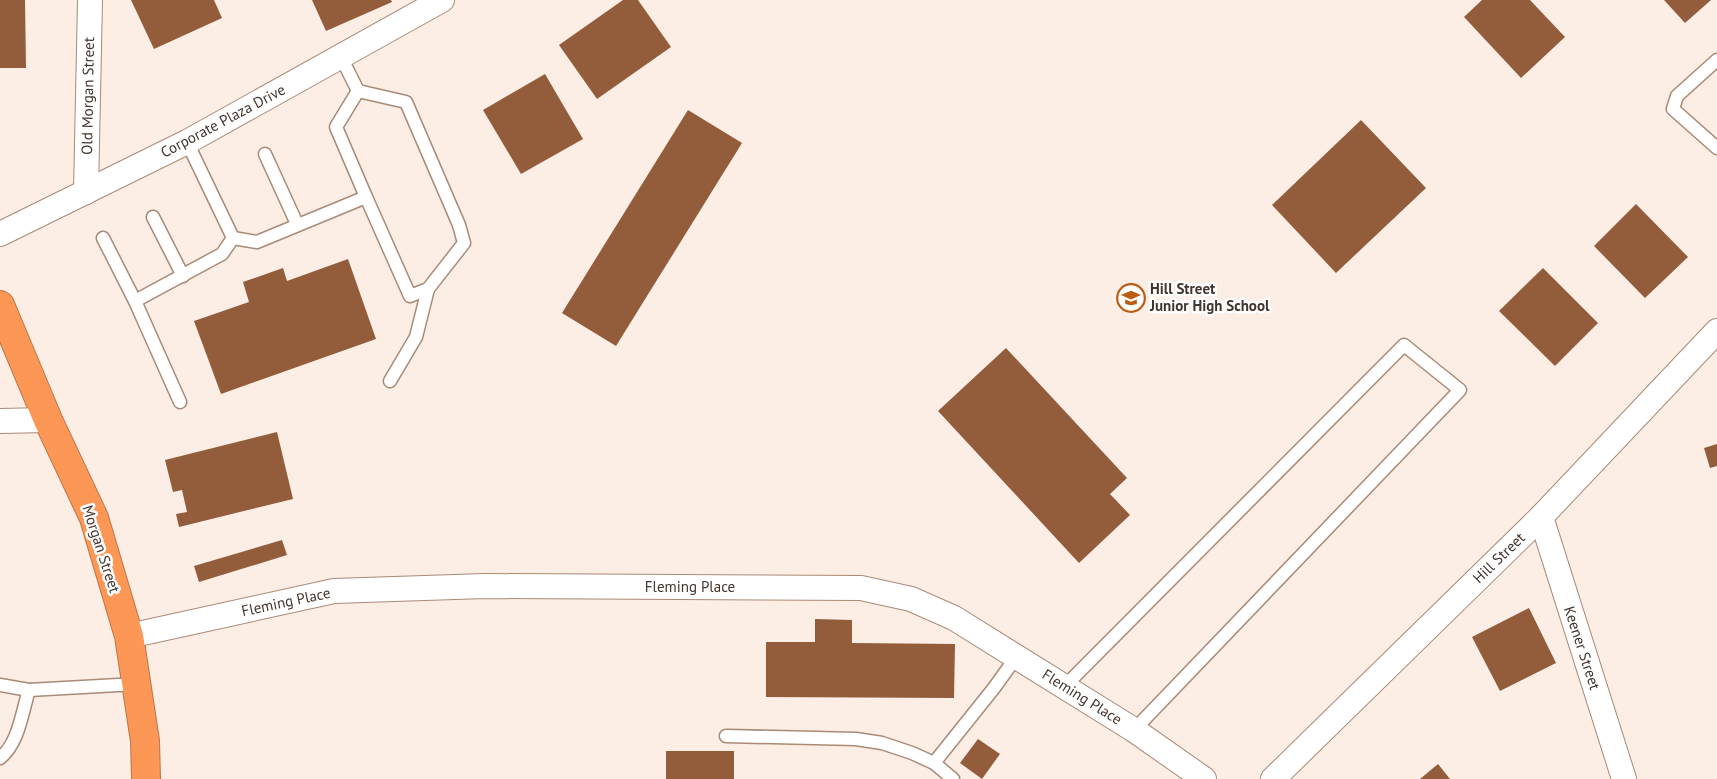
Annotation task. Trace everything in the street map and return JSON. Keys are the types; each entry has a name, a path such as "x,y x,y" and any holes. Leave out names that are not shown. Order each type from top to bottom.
{"highway":[{"name":"Morgan Street","path":"0,304 48,420 94,518 128,636 145,741 146,779"}],"street":[{"name":"Old Morgan Street","path":"86,192 90,0"},
{"name":"Corporate Plaza Drive","path":"0,234 187,142 442,0"},
{"name":"Hill Street","path":"1273,779 1541,517 1717,330"},
{"path":"0,421 48,420"},
{"name":"Keener Street","path":"1541,517 1624,779"},
{"name":"Fleming Place","path":"128,636 334,590 485,586 861,588 911,599 954,618 1134,730 1204,779"}],"lane":[{"path":"341,57 358,91"},
{"path":"1717,60 1677,96 1673,109 1717,148"},
{"path":"358,91 336,127 410,296 428,289"},
{"path":"358,91 406,102 459,225 464,243 428,289 416,337 390,381"},
{"path":"187,142 232,238"},
{"path":"265,154 298,224"},
{"path":"232,238 257,242 366,197"},
{"path":"153,217 183,276"},
{"path":"102,238 135,301 180,402"},
{"path":"135,301 222,254 232,238"},
{"path":"1064,686 1404,345 1460,390 1134,730"},
{"path":"934,763 1017,656"},
{"path":"0,685 28,690 136,684"},
{"path":"0,758 6,753 16,734 28,690"},
{"path":"726,736 856,739 882,743 934,763 953,779"}],"building":[{"path":"0,0 25,0 26,68 0,68"},
{"path":"131,0 214,0 222,18 154,49"},
{"path":"312,0 391,0 392,2 326,31"},
{"path":"623,0 638,0 671,47 597,99 559,45"},
{"path":"1482,0 1530,0 1565,37 1521,78 1464,17"},
{"path":"1664,0 1711,0 1685,23"},
{"path":"545,74 583,139 521,174 483,110"},
{"path":"688,110 742,143 616,346 562,313"},
{"path":"1361,120 1426,188 1336,273 1272,205"},
{"path":"1636,204 1688,257 1645,298 1594,246"},
{"path":"348,259 376,339 221,394 194,321 249,302 243,282 283,268 287,281"},
{"path":"1543,268 1598,323 1555,366 1499,311"},
{"path":"1006,348 1127,478 1110,494 1130,515 1079,563 938,411"},
{"path":"277,432 293,499 179,527 176,514 187,512 182,490 173,492 165,460"},
{"path":"1717,444 1717,466 1710,468 1704,448"},
{"path":"282,540 287,555 199,582 194,566"},
{"path":"1529,608 1556,663 1500,691 1472,637"},
{"path":"815,619 852,620 852,643 955,644 954,698 766,697 766,642 815,642"},
{"path":"978,739 1000,754 982,779 960,763"},
{"path":"666,751 734,751 734,779 666,779"},
{"path":"1438,764 1450,779 1420,779"}],"place":[{"name":"Hill Street Junior High School","path":"1131,298"}]}
